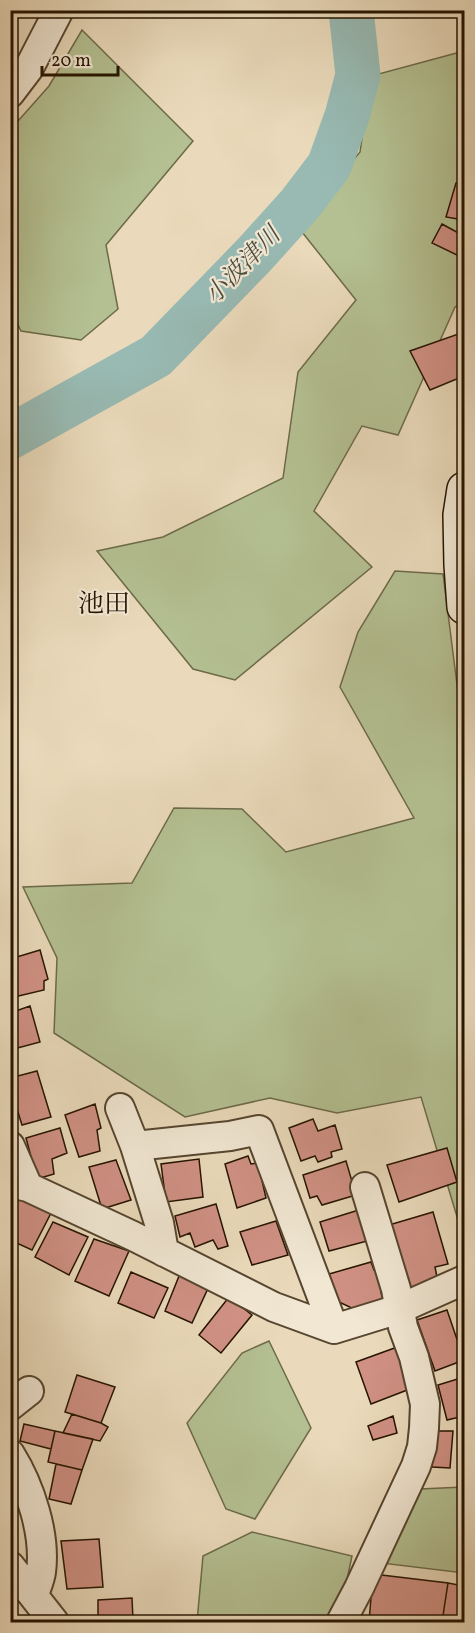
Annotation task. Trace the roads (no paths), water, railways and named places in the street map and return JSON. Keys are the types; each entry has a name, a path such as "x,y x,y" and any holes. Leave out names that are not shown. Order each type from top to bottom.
{"main road":[{"path":"465,489 460,515 465,607"}],"street":[{"path":"10,93 28,68 59,10"},
{"path":"120,1108 135,1146 159,1223 164,1252"},
{"path":"135,1146 230,1136 260,1130 334,1329"},
{"path":"11,1148 19,1185 164,1252 274,1307 334,1329 399,1309 465,1280"},
{"path":"341,1623 416,1466 422,1447 424,1428 424,1404 414,1357 403,1327 396,1289 365,1187"},
{"path":"118,1230 140,1210 150,1197"},
{"path":"10,1454 21,1471 31,1496 41,1543 41,1573 34,1595"},
{"path":"10,1566 54,1623"}],"waterway":[{"name":"小波津川","path":"10,437 156,356 300,204 329,166 347,116 358,75 351,10"}],"district":[{"name":"池田","path":"104,603"}]}
